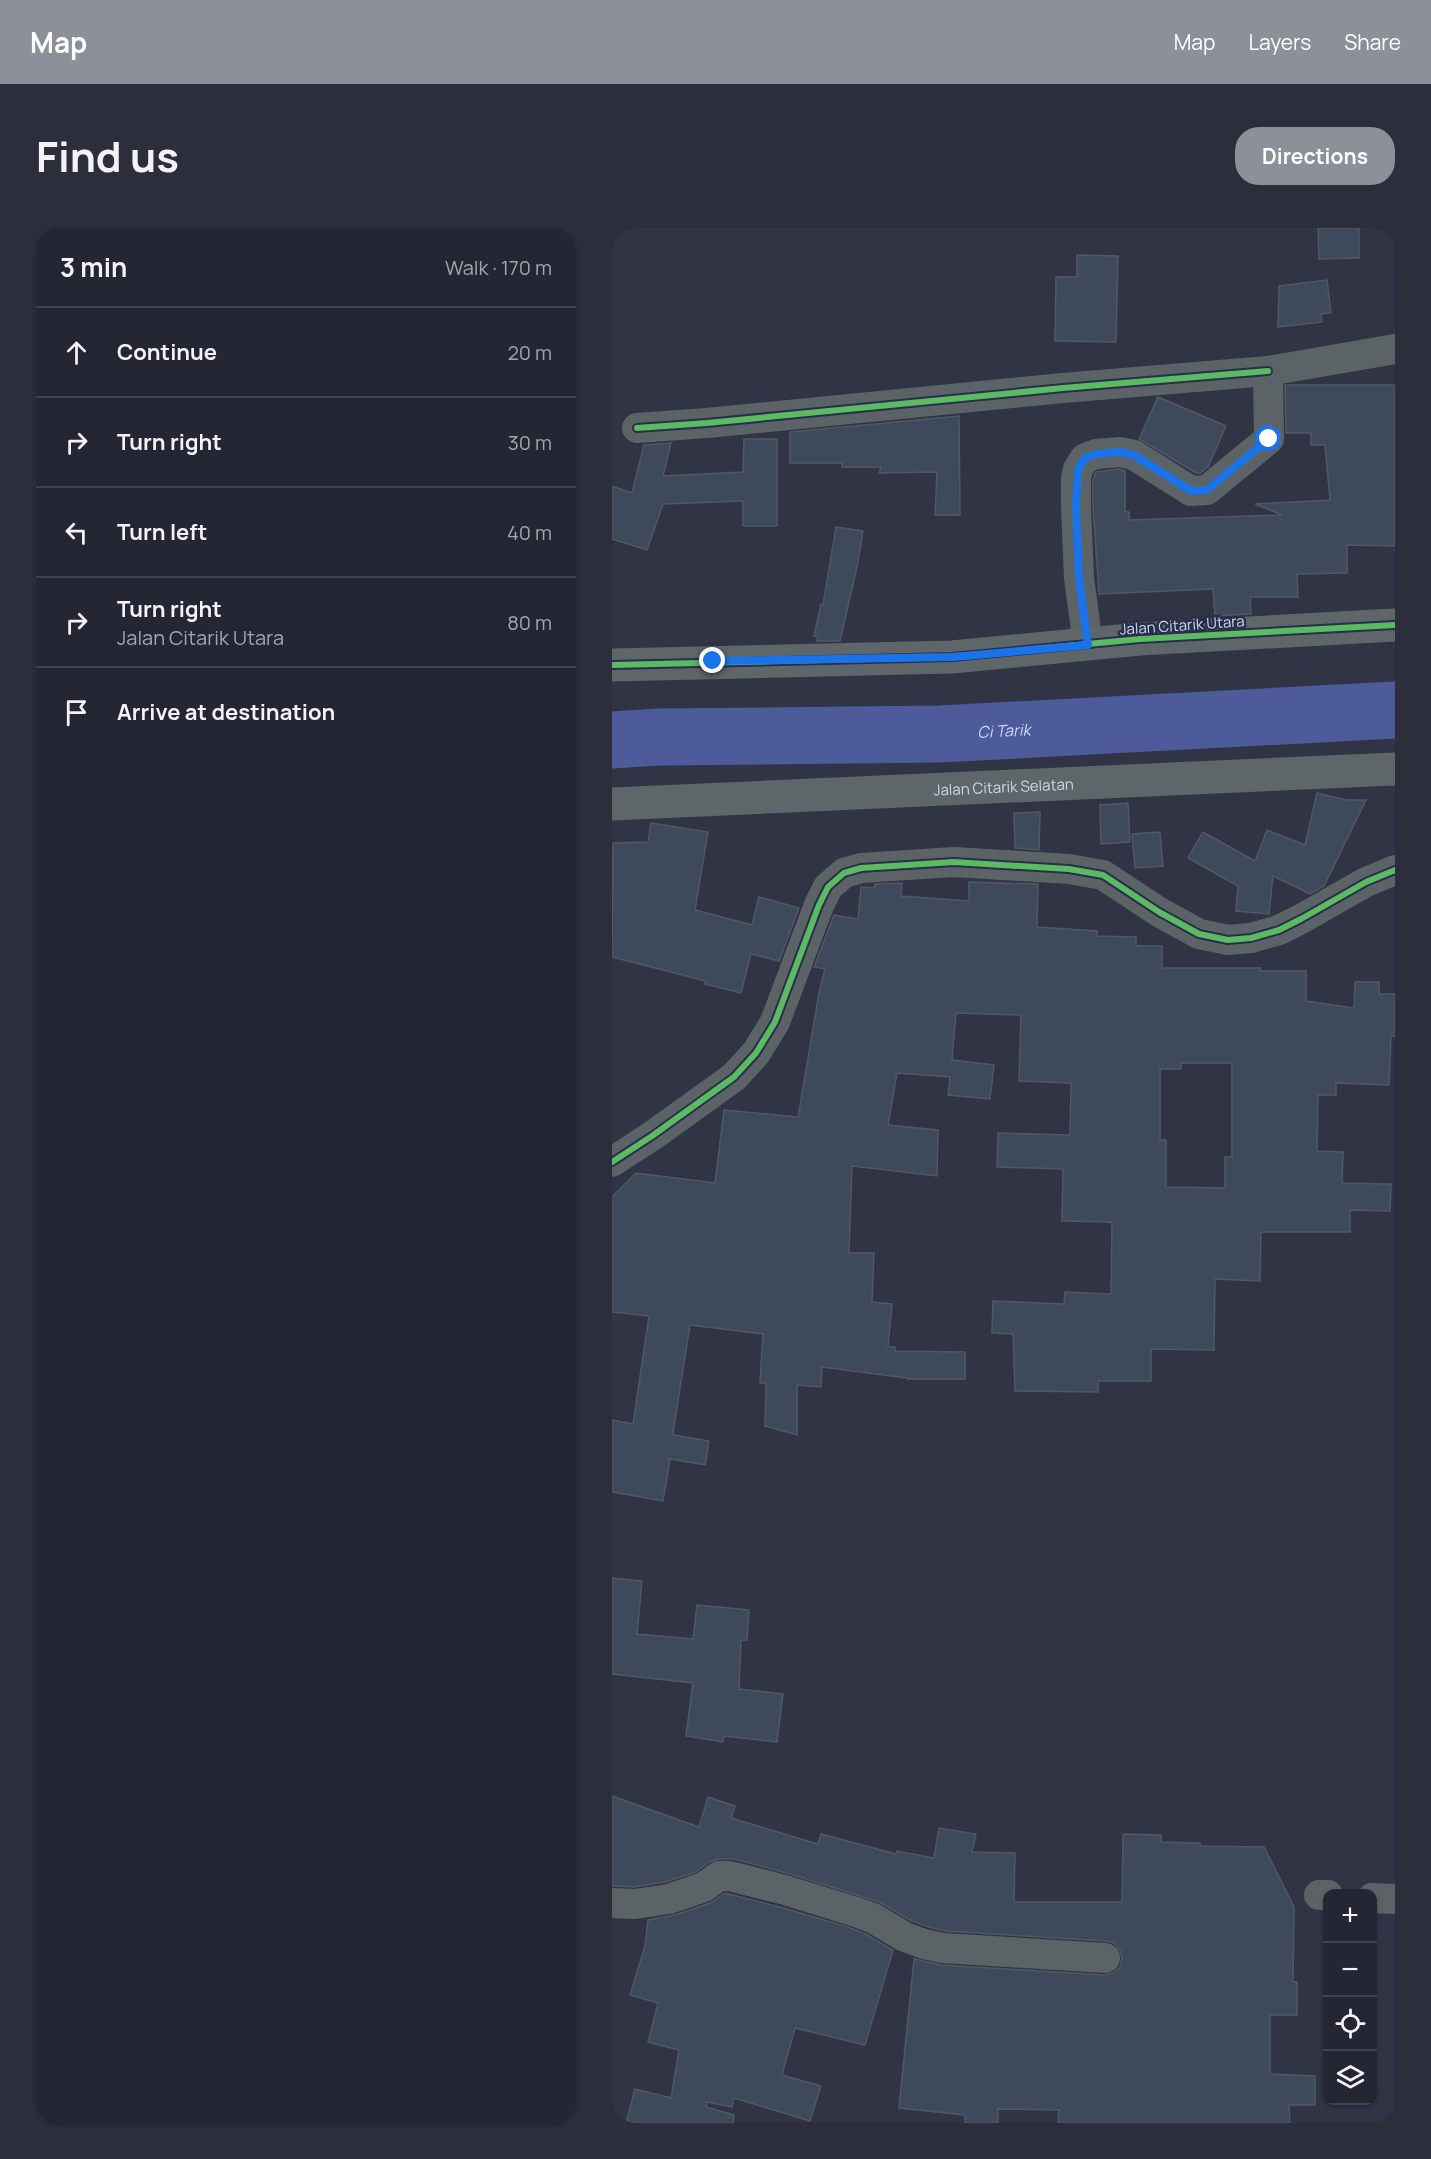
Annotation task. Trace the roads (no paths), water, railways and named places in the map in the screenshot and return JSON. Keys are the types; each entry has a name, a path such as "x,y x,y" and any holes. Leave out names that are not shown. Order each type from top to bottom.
{"street":[{"path":"637,428 1268,371 1395,349"},
{"path":"1088,645 1079,578 1076,507 1078,470 1085,458 1096,454 1120,452 1134,455 1191,491 1207,490 1269,439 1268,371"},
{"name":"Jalan Citarik Utara","path":"612,665 952,657 1140,639 1395,625"},
{"name":"Jalan Citarik Selatan","path":"612,804 1395,769"},
{"path":"612,1162 734,1077 756,1053 775,1022 819,904 828,887 844,873 861,868 954,861 1088,872 1103,875 1199,934 1228,940 1251,938 1279,930 1366,882 1395,870"},
{"path":"612,1903 635,1904 669,1899 704,1887 718,1876 729,1876 853,1911 873,1918 905,1937 924,1944 943,1948 1105,1958"},
{"path":"1377,1898 1395,1899"}],"waterway":[{"name":"Ci Tarik","path":"612,740 659,737 940,734 1395,710"}]}
